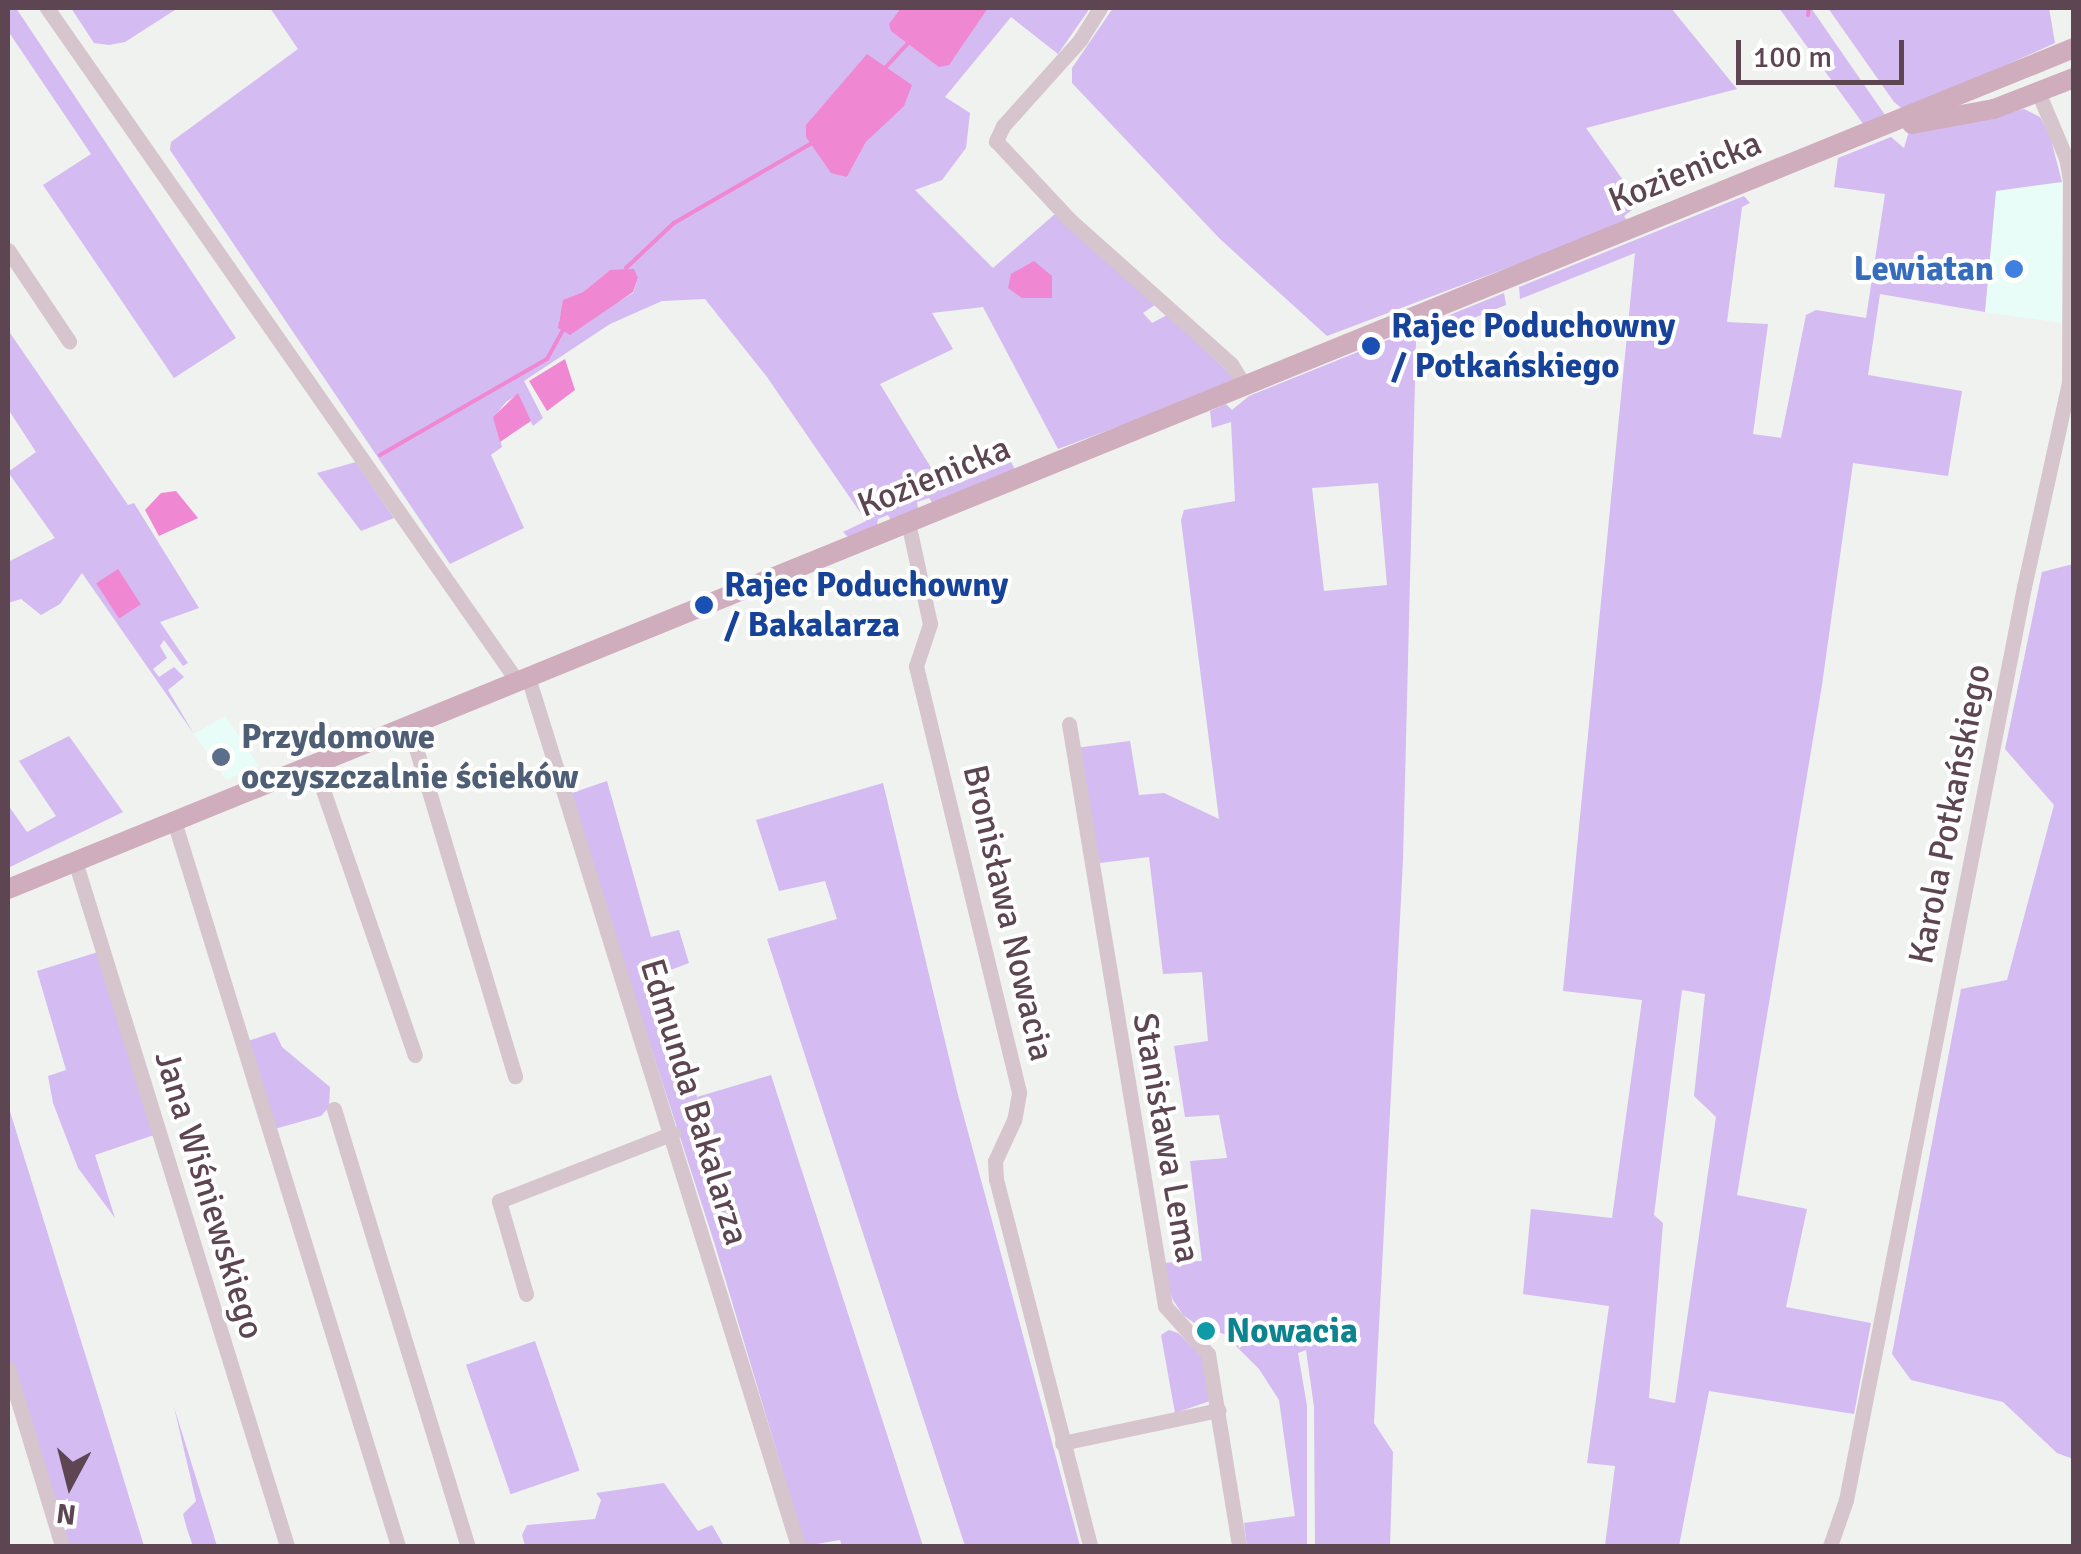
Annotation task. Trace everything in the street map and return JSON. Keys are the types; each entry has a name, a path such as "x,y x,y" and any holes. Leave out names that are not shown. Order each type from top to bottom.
{"main road":[{"name":"Kozienicka","path":"1886,126 1994,110 2074,48"},
{"name":"Kozienicka","path":"8,889 1886,126 2038,76"},
{"path":"2038,76 2066,81"}],"street":[{"name":"Edmunda Bakalarza","path":"47,8 523,679 673,1133 798,1546"},
{"path":"1100,8 1081,39 1003,126 996,141 1070,220 1231,364 1244,385"},
{"name":"Karola Potkańskiego","path":"1830,1546 1846,1500 2024,587 2068,383 2070,180 2038,76"},
{"path":"2050,120 2051,100 2066,81"},
{"path":"8,250 68,340"},
{"name":"Bronisława Nowacia","path":"908,522 930,624 916,666 1019,1093 1019,1107 995,1161 996,1178 1090,1546"},
{"name":"Stanisława Lema","path":"1069,724 1165,1306 1208,1354 1239,1546"},
{"path":"409,726 515,1076"},
{"path":"314,764 414,1055"},
{"path":"174,820 398,1546"},
{"name":"Jana Wiśniewskiego","path":"74,861 286,1546"},
{"path":"334,1109 468,1546"},
{"path":"526,1294 499,1201 673,1133"},
{"path":"8,1368 62,1546"},
{"path":"1062,1443 1219,1410"}],"shaded area":[{"path":"8,8 16,8 236,338 174,378 43,185 91,154 8,31"},
{"path":"71,8 178,8 125,42 109,45 94,43"},
{"path":"270,8 1090,8 1058,54 1011,17 945,97 970,113 966,148 942,180 915,190 993,268 1055,214 1155,305 1143,313 1152,323 1167,315 1233,376 1232,384 1058,449 983,307 932,313 953,349 880,384 944,489 1011,462 1016,471 934,505 929,498 917,502 918,509 892,522 888,515 878,519 877,525 849,538 843,532 866,521 767,377 705,299 662,301 610,324 524,381 543,418 533,426 518,394 506,402 494,417 502,447 491,455 524,528 450,564 170,150 171,142 298,49","holes":["882,126 866,142 847,177 806,137","610,270 638,278 633,293 577,326 559,321 564,300 583,292"]},
{"path":"901,8 988,8 949,65 939,67 891,31 889,24"},
{"path":"1113,8 1671,8 1737,89 1586,128 1640,204 1624,216 1628,222 1327,336 1220,239 1072,83 1072,68"},
{"path":"1779,8 1811,8 1885,115 1864,125"},
{"path":"1828,8 2049,8 2055,43 1905,111 1894,102"},
{"path":"867,54 912,85 904,106 866,142 847,177 831,173 806,137 806,125"},
{"path":"2024,109 2040,117 2050,136 2062,182 1996,191 1985,312 1880,294 1868,375 1962,391 1948,476 1853,463 1822,685 1737,1195 1807,1209 1786,1307 1871,1323 1854,1414 1709,1391 1679,1546 1605,1546 1615,1466 1587,1463 1609,1306 1523,1294 1531,1209 1612,1218 1642,1000 1563,991 1635,253 1520,299 1519,287 1744,196 1750,203 1742,207 1727,322 1768,324 1753,434 1781,438 1806,315 1816,310 1866,318 1885,194 1834,187 1838,158 1891,137 1904,148 1909,131","holes":["1682,990 1705,994 1694,1096 1716,1117 1675,1403 1649,1398 1663,1223 1654,1215"]},
{"path":"2062,182 2062,323 1985,312 1996,190"},
{"path":"1034,261 1052,276 1052,298 1022,298 1008,288 1011,274"},
{"path":"634,269 638,278 633,292 570,335 558,328 563,300 583,292 610,270"},
{"path":"1504,293 1506,305 1416,341 1403,860 1374,1423 1393,1452 1390,1546 1315,1546 1314,1407 1306,1350 1298,1353 1307,1406 1307,1546 1247,1546 1244,1523 1295,1516 1279,1400 1259,1369 1224,1334 1200,1327 1183,1315 1173,1300 1160,1263 1202,1261 1190,1161 1227,1158 1219,1115 1185,1117 1174,1046 1208,1041 1202,972 1163,974 1149,857 1100,863 1075,748 1130,741 1139,795 1164,793 1219,819 1181,520 1184,510 1235,501 1231,422 1212,428 1210,411 1226,404 1232,410 1249,396","holes":["1378,483 1387,585 1324,591 1312,488"]},
{"path":"8,330 128,505 134,503 199,608 160,622 188,663 183,666 164,640 160,646 167,658 153,669 159,677 174,667 184,677 168,690 194,734 82,573 60,604 41,615 21,599 8,603 8,562 55,538 8,472 36,452 8,409"},
{"path":"565,359 575,390 547,411 529,381"},
{"path":"518,393 531,421 500,442 493,417"},
{"path":"356,462 394,518 361,531 317,473"},
{"path":"176,491 198,518 159,536 145,510 161,493"},
{"path":"2074,564 2073,1459 2057,1453 2003,1402 1911,1380 1892,1354 1961,989 2007,980 2054,805 2005,749 2042,572"},
{"path":"118,569 141,604 119,618 96,583"},
{"path":"225,716 259,766 226,780 194,734"},
{"path":"69,736 123,812 8,868 8,805 27,832 56,816 19,761"},
{"path":"607,781 651,937 679,930 689,963 660,974 697,1097 771,1075 923,1546 842,1546 840,1540 805,1546 715,1245 569,794"},
{"path":"883,783 958,1095 1080,1546 965,1546 767,939 837,919 825,881 779,891 756,820"},
{"path":"98,952 157,1134 95,1155 115,1218 78,1168 53,1103 48,1076 66,1070 37,971"},
{"path":"275,1032 282,1047 330,1087 329,1107 321,1116 271,1130 245,1042"},
{"path":"8,1105 144,1546 65,1546 8,1357"},
{"path":"1169,1330 1178,1333 1204,1358 1210,1401 1175,1413 1161,1335"},
{"path":"535,1341 580,1471 511,1494 466,1365"},
{"path":"174,1407 217,1546 193,1546 187,1529 183,1514 196,1501"},
{"path":"664,1483 698,1531 712,1525 724,1546 525,1546 522,1535 527,1525 595,1519 601,1500 596,1493"}],"waterway":[{"path":"1808,15 1809,8"},
{"path":"885,68 909,42"},
{"path":"626,268 674,223 812,143"},
{"path":"380,455 547,359 565,327"}],"place":[{"name":"Lewiatan","path":"2014,269"},
{"name":"Rajec Poduchowny / Potkańskiego","path":"1371,346"},
{"name":"Rajec Poduchowny / Bakalarza","path":"704,605"},
{"name":"Przydomowe oczyszczalnie ścieków","path":"221,757"},
{"name":"Nowacia","path":"1206,1331"}]}
